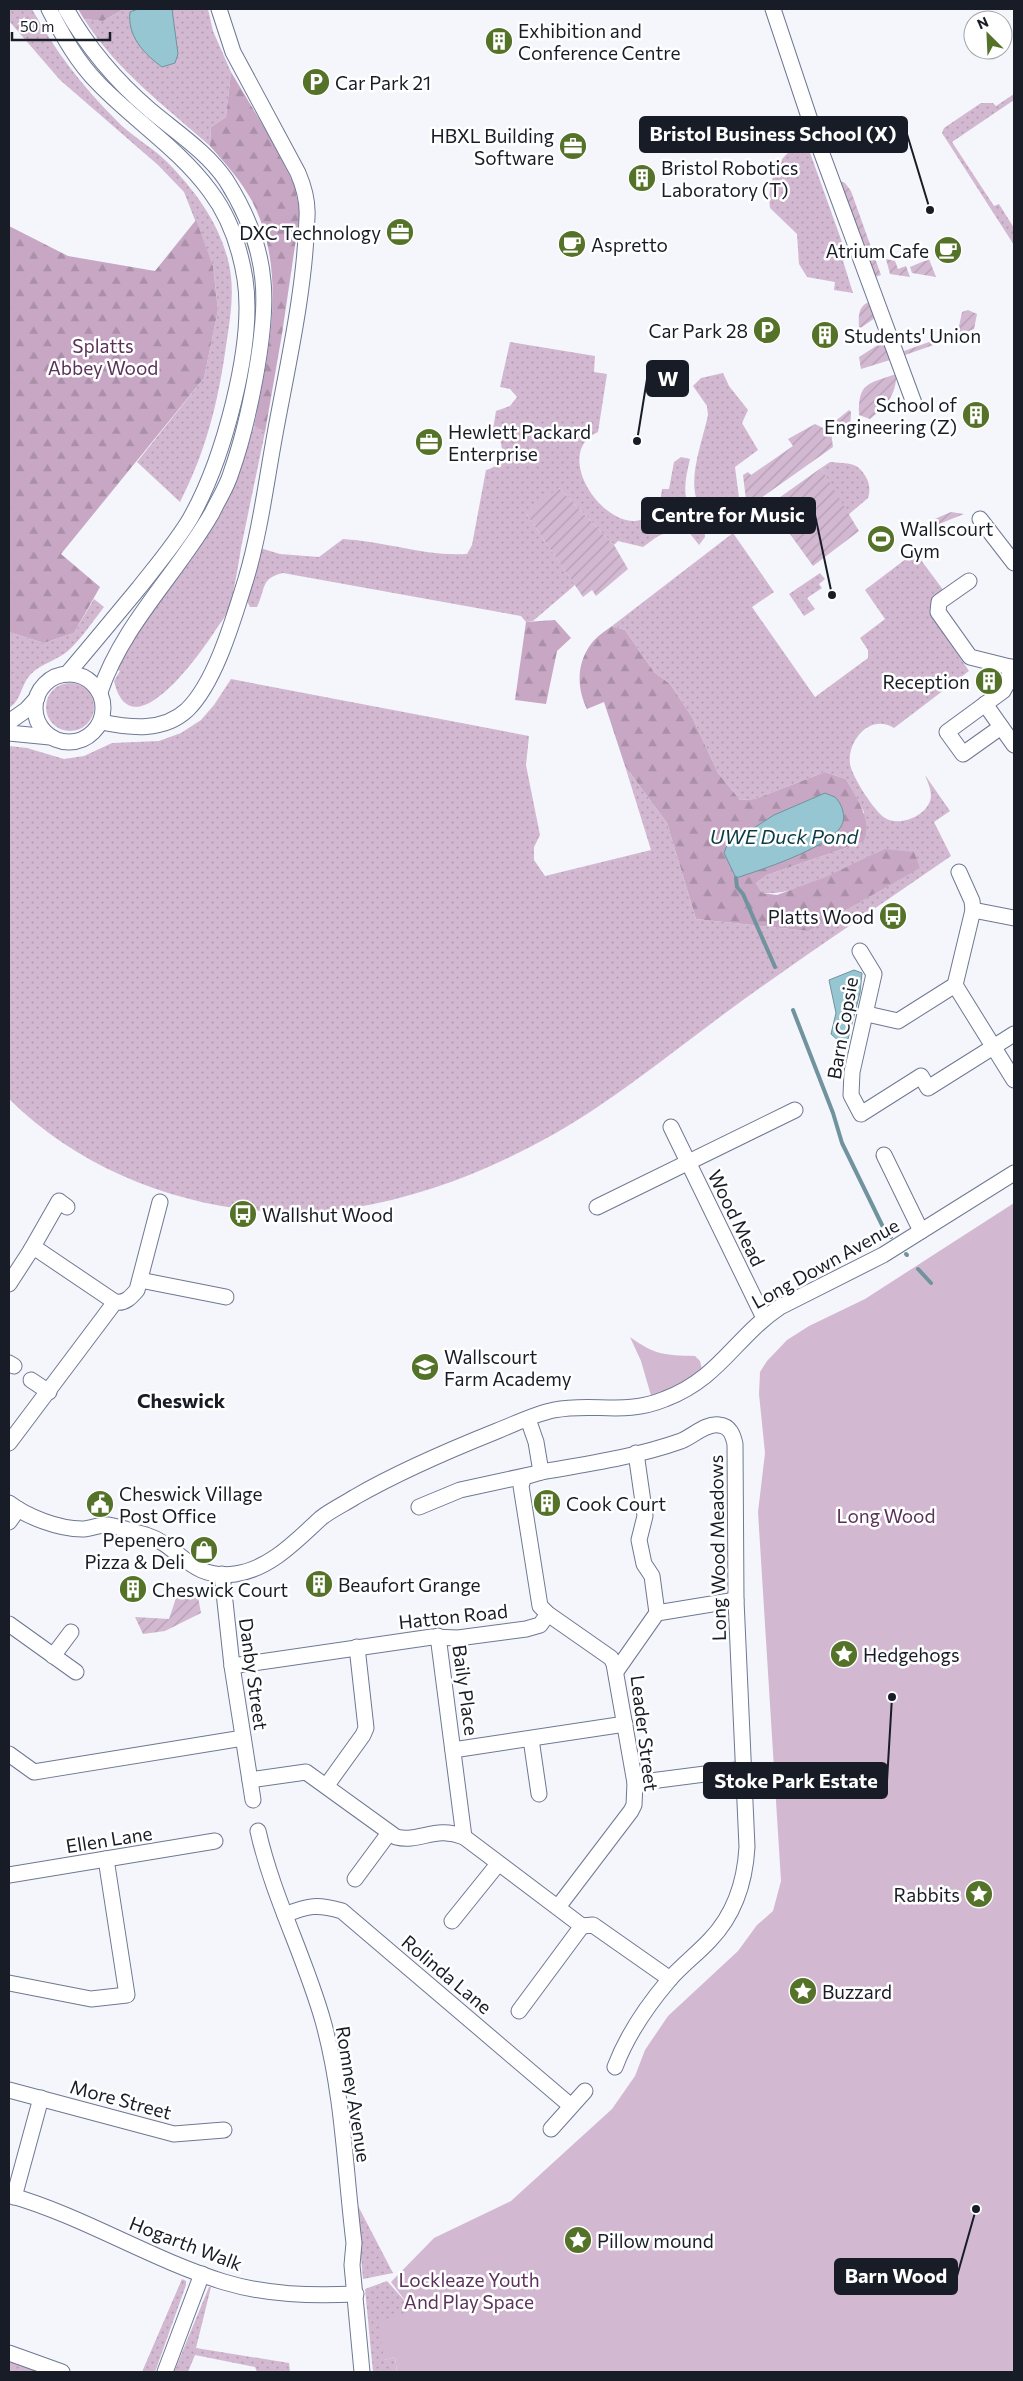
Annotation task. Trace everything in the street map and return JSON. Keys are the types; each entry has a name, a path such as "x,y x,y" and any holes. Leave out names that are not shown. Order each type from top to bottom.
{"street":[{"path":"9,722 26,710 37,698 48,681 67,674 163,557 190,519 209,479 224,440 240,373 247,316 245,280 237,245 225,215 212,194 196,172 98,84 74,54 49,9"},
{"path":"66,9 79,32 106,68 149,109 193,144 225,179 244,212 258,248 264,282 262,326 254,376 231,475 212,513 186,553 118,647 100,692"},
{"path":"101,722 137,728 158,726 186,711 211,678 237,605 252,553 293,332 307,216 305,192 298,173 233,52 219,9"},
{"path":"773,9 815,135 914,403"},
{"path":"980,519 1014,563"},
{"path":"969,581 939,602 938,612 970,657 1013,669 1006,688 947,732 963,754 1001,727"},
{"path":"9,733 50,737 64,742 79,742 92,734 101,722 103,701 100,692 86,678 67,674"},
{"path":"37,698 35,709 37,720 50,737"},
{"path":"985,704 1014,745"},
{"path":"866,1014 898,1021 955,986 973,910 972,901 959,872"},
{"path":"973,910 1014,918"},
{"name":"Barn Copsie","path":"860,951 874,974 852,1072 851,1095 861,1114 921,1076 928,1088 994,1046"},
{"path":"955,986 1014,1080"},
{"path":"994,1046 1014,1034"},
{"name":"Wood Mead","path":"597,1207 795,1110"},
{"name":"Wood Mead","path":"671,1127 764,1318"},
{"path":"884,1155 921,1231"},
{"name":"Long Down Avenue","path":"13,1506 60,1525 79,1529 107,1525 148,1536 167,1546 194,1568 222,1574 247,1571 279,1556 304,1536 323,1517 406,1469 551,1411 573,1407 620,1410 646,1406 667,1399 691,1387 710,1374 764,1318 780,1308 850,1274 1014,1173"},
{"path":"9,1284 59,1201 67,1207"},
{"path":"31,1250 38,1250 114,1302 120,1303 128,1299 137,1290 160,1202"},
{"path":"140,1280 226,1298"},
{"path":"9,1443 49,1392 114,1302"},
{"path":"31,1380 49,1392"},
{"path":"528,1419 536,1442 535,1474"},
{"name":"Long Wood Meadows","path":"419,1508 460,1490 636,1453 682,1440 713,1425 726,1426 731,1431 736,1444 736,1600 747,1847 746,1872 731,1911 711,1940 670,1979 636,2025 622,2049 615,2067"},
{"path":"617,1670 657,1614 652,1576 644,1564 639,1540 645,1516 636,1453"},
{"name":"Leader Street","path":"535,1474 521,1481 521,1486 540,1606 548,1614 611,1658 617,1670 635,1783 634,1805 631,1812 558,1907"},
{"path":"9,1522 13,1506"},
{"name":"Danby Street","path":"222,1574 232,1666 253,1800"},
{"path":"657,1614 736,1600"},
{"name":"Hatton Road","path":"232,1666 438,1636 458,1638 526,1629 540,1625 548,1614"},
{"path":"9,1624 76,1672"},
{"path":"54,1656 71,1632"},
{"name":"Baily Place","path":"438,1636 464,1837"},
{"path":"326,1786 363,1735 366,1728 356,1647"},
{"name":"Baily Place","path":"454,1750 625,1724"},
{"path":"9,1754 34,1772 243,1738"},
{"path":"531,1739 540,1794"},
{"path":"635,1783 744,1769"},
{"path":"250,1780 306,1772 396,1837 407,1838 450,1831 464,1837 582,1926 592,1925 670,1979"},
{"name":"Romney Avenue","path":"258,1831 268,1868 310,1978 331,2055 354,2243 352,2265 362,2372"},
{"path":"355,1879 389,1833"},
{"name":"Ellen Lane","path":"9,1875 215,1841"},
{"path":"9,1983 91,1999 127,1995 106,1859"},
{"path":"452,1921 498,1864"},
{"name":"Rolinda Lane","path":"285,1915 305,1906 324,1906 342,1911 572,2106"},
{"path":"519,2011 582,1926"},
{"name":"More Street","path":"9,2090 174,2134 224,2130"},
{"path":"550,2128 585,2091"},
{"path":"11,2196 41,2098"},
{"name":"Hogarth Walk","path":"11,2196 64,2214 202,2274 238,2286 283,2293 321,2296 356,2294"},
{"path":"165,2372 202,2274"},
{"path":"9,2353 62,2372"}],"green space":[{"path":"9,9 32,9 60,54 92,95 122,126 160,156 187,184 213,221 225,249 231,274 232,295 223,367 215,407 204,445 180,502 137,462 204,378 218,310 213,266 184,192 158,165 60,80 9,21"},
{"path":"78,9 124,9 103,21 84,19"},
{"path":"124,9 208,9 213,31 231,72 226,117 211,127 210,146 142,87 111,55 84,19 103,21"},
{"path":"231,72 267,132 294,184 300,212 265,432 254,426 265,370 272,312 270,256 263,228 252,201 238,180 210,146 211,127 226,117"},
{"path":"1014,94 1014,100 952,142 994,206 999,204 1014,228 1014,245 942,133 944,128 981,103 993,103 996,106"},
{"path":"808,147 848,259 843,261 853,293 834,290 835,282 807,277 799,264 797,234 770,208 769,199 772,179 781,161 795,149"},
{"path":"840,181 845,183 851,191 881,275 875,277"},
{"name":"Splatts Abbey Wood","path":"196,220 213,266 218,310 204,378 61,554 100,587 74,633 44,643 9,632 9,226 68,256 155,271"},
{"path":"886,259 895,261 898,269 906,266 910,277 890,274"},
{"path":"929,259 936,277 912,273 910,267"},
{"path":"869,302 875,318 859,329 859,317 862,307"},
{"path":"968,310 977,314 974,329 957,336 962,312"},
{"path":"943,337 945,341 905,355 904,351"},
{"path":"884,341 890,360 861,369 859,357"},
{"path":"510,342 595,356 594,372 607,374 598,432 585,442 580,455 580,469 586,485 608,511 621,519 635,521 659,509 662,489 669,489 674,462 681,457 690,459 685,488 690,509 704,530 705,537 699,545 684,526 672,534 668,533 653,539 643,547 618,541 614,545 559,488 527,515 575,585 533,621 526,622 521,616 283,573 267,581 257,607 250,607 247,601 260,548 280,554 319,557 343,539 436,553 467,554 472,545 486,470 499,462 502,454 500,439 492,436 496,411 510,406 517,397 510,389 500,387"},
{"path":"723,373 729,386 748,410 742,423 758,450 735,467 741,513 715,531 700,508 695,493 696,464 708,415 707,406 693,386 701,378"},
{"path":"896,374 892,394 881,410 870,419 859,415 860,396 863,390 878,380"},
{"path":"849,410 851,412 850,431 833,423"},
{"path":"815,424 831,432 833,447 747,508 743,475 748,472 751,475 793,446 788,439"},
{"path":"254,426 265,432 229,608 207,643 181,676 165,692 149,703 135,707 123,700 114,681 120,671 113,668 212,529 233,488"},
{"path":"830,462 856,466 864,473 868,482 868,498 848,515 821,468"},
{"path":"821,468 859,531 813,566 769,505"},
{"path":"559,488 614,545 628,569 596,596 592,590 583,597 527,515 538,503"},
{"path":"951,512 964,514 934,526 930,521"},
{"path":"733,533 774,592 752,607 815,697 868,658 868,650 860,638 885,619 865,590 915,552 944,591 932,605 930,614 969,671 894,728 885,724 877,724 862,732 852,747 850,764 859,785 870,802 885,818 891,820 905,821 911,819 927,806 931,795 925,775 950,811 934,822 951,856 769,982 612,1097 558,1132 509,1158 443,1185 375,1204 306,1212 259,1211 213,1204 168,1193 124,1176 83,1155 44,1129 9,1099 9,746 27,748 64,759 84,756 112,743 159,741 181,733 201,720 214,705 231,679 529,736 526,765 540,835 534,847 534,860 545,876 651,850 625,766 667,823 696,919 808,931 884,849 841,871 791,890 762,893 756,883 767,875 863,842 864,812 846,779 825,772 755,799 740,800 718,773 692,717 670,684 654,672 625,630 612,626"},
{"path":"820,573 825,579 819,584 822,588 807,598 815,609 804,616 789,594"},
{"path":"94,599 104,607 87,629 64,654 30,675 19,697 9,708 9,632 44,643 74,633"},
{"path":"555,620 571,638 557,651 546,704 515,700 526,622"},
{"path":"612,626 625,630 654,672 670,684 692,717 718,773 740,800 755,799 825,772 846,779 865,818 866,834 863,842 767,875 756,883 762,893 777,895 826,877 884,849 914,852 920,868 808,931 696,919 667,823 625,766 604,702 587,709 581,693 580,676 586,652 595,639"},
{"path":"70,683 79,685 87,690 92,698 94,707 92,716 87,724 79,729 70,731 61,729 53,724 48,716 46,707 48,698 53,690 61,685"},
{"path":"1014,1203 1014,2372 397,2372 395,2357 384,2360 379,2321 413,2311 391,2282 434,2238 511,2201 612,2109 635,2076 645,2050 668,2016 738,1951 757,1925 773,1911 781,1881 758,1512 765,1453 759,1394 760,1372 767,1361 787,1340 809,1326 865,1299"},
{"path":"630,1337 653,1351 695,1356 700,1361 703,1373 652,1399 641,1361"},
{"path":"180,1586 196,1586 201,1613 165,1631 143,1634 135,1617 169,1619"},
{"path":"356,2202 393,2273 363,2279"},
{"path":"182,2279 186,2281 186,2285 155,2372 142,2372"},
{"path":"387,2281 414,2311 384,2360 395,2357 397,2372 373,2372 365,2289"},
{"path":"209,2287 211,2287 196,2348 289,2363 290,2372 257,2372 255,2367 195,2355 188,2372 174,2372"},
{"path":"9,2360 43,2372 9,2372"}],"water":[{"path":"138,9 172,9 178,54 175,63 162,67 138,44 131,29 130,12"},
{"name":"UWE Duck Pond","path":"825,793 835,797 840,804 844,816 840,828 832,836 821,844 792,858 736,878 724,853 727,845 774,815"},
{"path":"854,970 862,973 860,993 848,1039 839,1041 831,1034 836,1013 829,980"}],"waterway":[{"path":"736,878 737,887 743,894 775,967"},
{"path":"793,1010 833,1113 842,1143 883,1227 891,1237"},
{"path":"918,1269 931,1283"}],"place":[{"name":"Exhibition and Conference Centre","path":"499,41"},
{"name":"Car Park 21","path":"316,82"},
{"name":"HBXL Building Software","path":"573,146"},
{"name":"Bristol Robotics Laboratory (T)","path":"642,178"},
{"name":"Bristol Business School (X)","path":"930,210"},
{"name":"DXC Technology","path":"400,232"},
{"name":"Aspretto","path":"572,244"},
{"name":"Atrium Cafe","path":"948,250"},
{"name":"Car Park 28","path":"767,330"},
{"name":"Students' Union","path":"825,335"},
{"name":"School of Engineering (Z)","path":"976,415"},
{"name":"W","path":"637,441"},
{"name":"Hewlett Packard Enterprise","path":"429,442"},
{"name":"Wallscourt Gym","path":"881,539"},
{"name":"Centre for Music","path":"832,595"},
{"name":"Reception","path":"989,681"},
{"name":"Platts Wood","path":"893,916"},
{"name":"Wallshut Wood","path":"243,1214"},
{"name":"Wallscourt Farm Academy","path":"425,1367"},
{"name":"Cook Court","path":"547,1503"},
{"name":"Cheswick Village Post Office","path":"100,1504"},
{"name":"Pepenero Pizza & Deli","path":"204,1550"},
{"name":"Beaufort Grange","path":"319,1584"},
{"name":"Cheswick Court","path":"133,1589"},
{"name":"Hedgehogs","path":"844,1654"},
{"name":"Stoke Park Estate","path":"892,1697"},
{"name":"Rabbits","path":"979,1894"},
{"name":"Buzzard","path":"803,1991"},
{"name":"Barn Wood","path":"976,2209"},
{"name":"Pillow mound","path":"578,2240"}],"district":[{"name":"Cheswick","path":"181,1400"}],"park label":[{"name":"Long Wood","path":"886,1515"},
{"name":"Lockleaze Youth And Play Space","path":"469,2290"}]}
